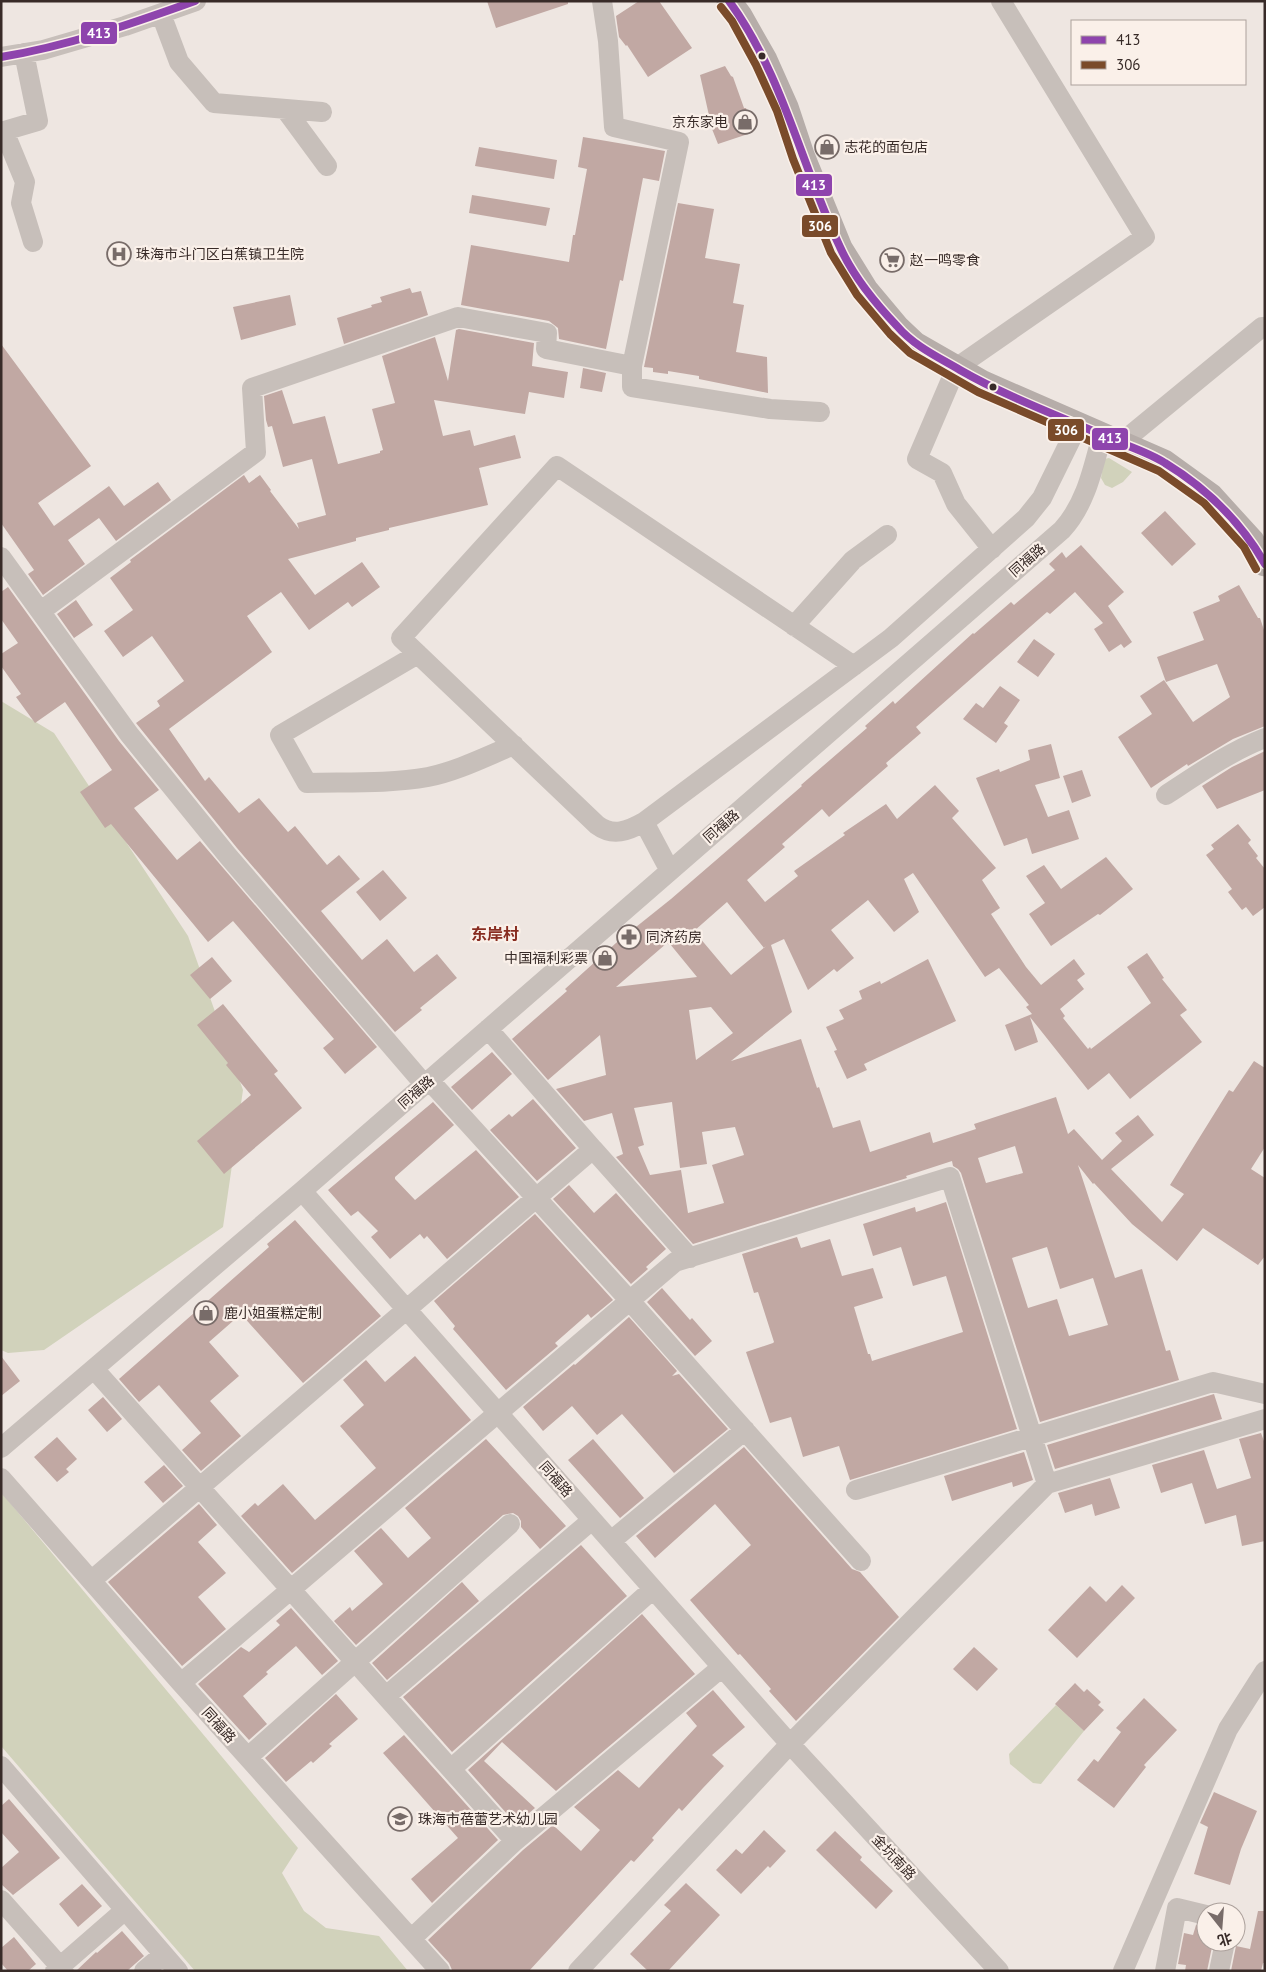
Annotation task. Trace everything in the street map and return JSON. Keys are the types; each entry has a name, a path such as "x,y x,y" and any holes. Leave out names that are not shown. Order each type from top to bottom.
{"main road":[{"path":"729,1 740,16 775,83 840,248 866,290 897,327 915,344 983,383 1164,462 1211,496 1252,541 1265,564"}],"street":[{"path":"1,57 52,48 125,26 196,1"},
{"path":"602,1 608,41 614,127 680,142 626,365 632,387 770,409 820,412"},
{"path":"992,549 956,504 942,473 917,459 956,368 1145,237 1001,1"},
{"path":"161,14 179,62 214,103 322,112"},
{"path":"24,53 38,121 4,131 25,182 21,203 33,242"},
{"path":"285,109 327,166"},
{"path":"41,611 256,452 252,388 458,317 547,333 546,349 626,365"},
{"path":"1112,439 1262,327"},
{"path":"854,666 557,466 401,638 605,831 629,830 644,822 854,666 891,638 992,549 1035,508 1042,498 1078,425"},
{"name":"同福路","path":"1,1448 302,1191 1062,530 1077,511 1112,439"},
{"path":"794,626 853,560 887,535"},
{"path":"1,557 129,734 228,856 427,1082 630,1301 862,1561"},
{"path":"418,654 280,736 307,783 404,781 422,778 456,768 514,745"},
{"path":"1166,795 1245,746 1265,738"},
{"path":"644,822 670,871"},
{"path":"488,1029 690,1258"},
{"path":"92,1580 593,1149"},
{"path":"181,1684 675,1262 950,1177 1047,1484"},
{"name":"同福路","path":"302,1191 790,1744"},
{"path":"94,1368 515,1841"},
{"path":"856,1490 1213,1382 1265,1394"},
{"path":"578,1971 790,1744 1047,1484 1265,1419"},
{"path":"611,1541 745,1430"},
{"name":"同福路","path":"1,1478 181,1684 440,1971"},
{"path":"386,1696 592,1520"},
{"path":"248,1757 510,1524"},
{"path":"451,1769 653,1589"},
{"path":"411,1939 515,1841 722,1667"},
{"path":"1123,1971 1228,1729 1265,1671"},
{"name":"金坑南路","path":"790,1744 999,1971"},
{"path":"1,1766 178,1971"},
{"path":"1,1900 60,1969 125,1910"},
{"path":"1165,1971 1177,1908 1196,1913"},
{"path":"1219,1971 1222,1952"},
{"path":"144,1971 164,1955"}],"green space":[{"path":"1109,458 1132,472 1123,482 1112,488 1105,485 1101,478 1104,459"},
{"path":"1,701 54,733 188,936 243,1090 223,1227 44,1350 8,1353 1,1350"},
{"path":"1,1492 298,1848 282,1873 304,1911 326,1928 379,1936 408,1971 195,1971 1,1746"},
{"path":"1056,1705 1084,1731 1041,1784 1033,1783 1010,1764 1009,1754"}],"building":[{"path":"487,1 568,1 568,4 496,28"},
{"path":"639,1 659,1 692,48 648,77 627,45 619,37 616,16"},
{"path":"725,66 733,77 744,108 746,108 751,121 748,122 751,133 718,144 712,129 700,75"},
{"path":"583,137 665,151 659,181 643,178 623,281 620,280 606,349 559,339 558,328 549,321 461,305 471,245 569,262 587,169 578,167"},
{"path":"479,147 557,160 554,179 475,166"},
{"path":"472,195 550,208 546,226 469,213"},
{"path":"678,203 714,209 705,258 740,264 733,303 744,305 736,352 767,357 768,393 699,379 699,376 668,371 668,374 653,372 653,368 644,367"},
{"path":"410,288 412,293 421,291 428,315 344,344 337,318 372,307 371,305 382,302 380,297"},
{"path":"290,295 296,325 241,340 233,307"},
{"path":"456,330 534,343 532,366 568,372 564,398 529,392 525,414 434,400 443,436 470,430 474,446 515,435 521,458 479,468 488,505 389,528 389,530 356,538 356,541 288,559 315,595 362,562 380,587 352,607 348,602 309,630 281,592 247,616 272,652 169,729 205,781 209,777 239,813 259,798 288,832 295,826 327,865 339,855 360,879 321,911 362,960 387,939 414,972 437,954 457,978 420,1008 422,1010 395,1032 237,848 136,723 160,706 157,701 184,681 152,636 123,657 104,631 133,610 110,578 131,562 130,560 244,475 249,483 260,475 299,529 297,523 326,515 312,459 283,467 272,426 268,427 266,420 264,396 282,390 293,424 325,416 338,464 380,453 383,450 372,409 395,403 382,356 435,337 448,381"},
{"path":"1,344 91,466 38,503 54,526 109,486 124,506 158,482 171,500 116,541 99,518 68,540 85,564 43,595 28,574 34,570 1,523"},
{"path":"583,368 606,373 602,392 580,388"},
{"path":"1165,511 1196,544 1172,566 1141,533"},
{"path":"1081,545 1124,592 1108,606 1132,642 1124,648 1121,644 1109,652 1094,629 1103,623 1075,592 1050,614 1047,612 916,727 921,733 886,763 888,766 829,817 822,809 782,844 785,847 747,880 765,902 798,876 794,871 845,835 843,833 886,804 897,819 935,785 959,811 952,818 996,868 982,880 1000,908 991,914 1026,967 1041,985 1074,959 1085,974 1077,980 1084,989 1060,1009 1065,1016 1063,1018 1088,1049 1090,1047 1091,1049 1151,1003 1127,967 1147,953 1164,978 1162,979 1187,1010 1180,1015 1202,1042 1130,1099 1109,1073 1088,1090 1030,1017 1038,1042 1015,1051 1005,1025 1032,1014 1026,1007 1029,1005 999,968 985,977 913,873 904,879 919,912 894,932 868,900 831,930 854,958 837,972 834,969 808,990 784,939 771,945 792,1012 731,1061 801,1039 817,1088 819,1087 833,1128 860,1120 870,1152 930,1132 933,1143 976,1129 974,1124 1056,1097 1068,1134 1074,1129 1102,1160 1122,1141 1115,1133 1138,1115 1154,1135 1111,1169 1162,1222 1184,1194 1170,1185 1229,1090 1233,1092 1254,1061 1265,1068 1265,1147 1251,1169 1265,1178 1265,1256 1258,1265 1203,1228 1177,1261 1132,1224 1093,1184 1078,1165 1115,1278 1142,1269 1166,1351 1170,1350 1179,1380 1040,1422 961,1173 953,1166 952,1161 906,1176 907,1178 693,1244 616,1157 623,1154 612,1113 584,1121 556,1089 606,1075 600,1035 548,1080 512,1039 567,991 565,989 616,943 671,899 802,786 867,728 865,726 893,701 895,704 973,633 1011,602 1014,605 1055,570 1049,564 1062,552 1066,558","holes":["727,902 764,948 731,975 694,931","667,943 670,944 697,977 616,987","711,1007 733,1033 696,1060 689,1010","672,1102 680,1168 707,1164 702,1132 735,1127 744,1155 712,1165 724,1203 688,1213 681,1170 650,1175 638,1147 644,1145 634,1108","1015,1146 1023,1173 986,1183 978,1158","1047,1247 1060,1289 1093,1278 1108,1325 1069,1336 1057,1299 1028,1308 1012,1258"]},
{"path":"1239,585 1258,618 1260,618 1265,633 1265,726 1233,739 1188,766 1187,764 1151,788 1118,737 1152,714 1140,696 1164,680 1193,722 1230,697 1217,664 1166,682 1157,657 1204,640 1193,612 1220,601 1218,596"},
{"path":"8,587 119,741 159,790 134,808 177,860 200,841 377,1047 345,1074 323,1048 334,1039 233,921 208,942 111,824 105,828 80,792 112,770 65,702 35,723 16,697 21,694 1,666 1,654 18,643 1,619 1,592"},
{"path":"76,600 93,625 74,638 57,614"},
{"path":"1034,639 1055,654 1038,677 1017,662"},
{"path":"1000,686 1020,700 1004,723 1008,726 996,743 963,719 976,703 983,708"},
{"path":"1051,744 1060,778 1035,785 1048,817 1069,810 1079,839 1032,854 1027,838 1004,846 976,778 999,769 1000,772 1030,760 1028,750"},
{"path":"1265,751 1265,790 1217,809 1202,786 1232,767"},
{"path":"1082,770 1091,796 1072,803 1063,776"},
{"path":"1238,824 1251,840 1248,843 1258,856 1256,858 1265,869 1265,907 1253,916 1246,907 1242,910 1228,892 1232,889 1206,855 1214,849 1211,845"},
{"path":"1106,857 1133,889 1100,915 1098,914 1051,946 1029,914 1045,903 1026,876 1044,865 1061,889"},
{"path":"383,870 407,898 380,921 356,892"},
{"path":"212,957 232,981 210,999 190,975"},
{"path":"928,959 956,1021 864,1064 867,1070 847,1079 834,1051 837,1050 826,1027 844,1019 839,1010 862,999 859,991 880,981 881,984"},
{"path":"223,1004 278,1071 274,1074 302,1108 224,1174 197,1141 251,1095 197,1025"},
{"path":"492,1052 512,1074 472,1110 451,1087"},
{"path":"533,1099 576,1148 537,1181 490,1130 509,1114 512,1117"},
{"path":"433,1102 454,1125 395,1179 415,1200 476,1150 519,1197 447,1259 427,1236 424,1239 420,1234 390,1259 371,1237 378,1231 358,1211 351,1216 328,1190"},
{"path":"569,1185 594,1213 616,1193 666,1249 631,1284 553,1199"},
{"path":"946,1202 1017,1429 850,1480 839,1446 803,1457 791,1417 770,1423 746,1352 774,1342 758,1292 754,1293 742,1254 797,1237 801,1248 830,1239 842,1276 873,1268 883,1298 854,1307 868,1354 870,1354 872,1361 963,1332 946,1276 913,1286 901,1247 873,1256 863,1224 915,1207 916,1212"},
{"path":"535,1214 613,1300 591,1318 588,1314 555,1343 558,1346 506,1390 453,1329 455,1326 434,1301"},
{"path":"295,1220 381,1316 303,1383 241,1314 209,1342 239,1376 210,1401 241,1436 201,1471 182,1450 201,1433 159,1385 139,1402 119,1379 269,1247 267,1244"},
{"path":"662,1288 690,1320 692,1318 712,1341 695,1356 647,1302"},
{"path":"629,1317 677,1371 672,1376 679,1374 728,1429 674,1473 622,1414 597,1435 572,1406 543,1431 523,1407 575,1365"},
{"path":"1,1356 20,1381 1,1396"},
{"path":"415,1356 471,1420 292,1573 241,1516 255,1503 258,1506 283,1484 315,1520 376,1468 340,1426 364,1405 343,1380 366,1360 385,1382"},
{"path":"1214,1394 1222,1419 1055,1469 1047,1445"},
{"path":"103,1397 122,1419 107,1432 88,1410"},
{"path":"1261,1433 1265,1444 1265,1541 1242,1546 1236,1515 1205,1524 1192,1483 1161,1493 1152,1465 1204,1450 1217,1489 1251,1478 1239,1439"},
{"path":"57,1437 77,1459 66,1469 69,1472 57,1482 34,1457"},
{"path":"486,1439 566,1526 540,1549 521,1527 521,1521 518,1516 513,1513 503,1515 356,1645 334,1621 350,1607 352,1611 383,1584 354,1551 381,1528 408,1558 431,1538 405,1508"},
{"path":"593,1439 644,1498 620,1518 568,1460"},
{"path":"744,1447 852,1569 860,1572 899,1617 796,1721 769,1691 771,1689 740,1654 738,1655 690,1600 751,1545 715,1504 655,1558 636,1536"},
{"path":"1024,1452 1033,1480 1013,1487 1012,1482 952,1501 944,1476"},
{"path":"164,1465 183,1486 163,1503 144,1482"},
{"path":"1110,1478 1120,1508 1095,1516 1092,1504 1065,1513 1058,1493"},
{"path":"199,1504 217,1525 198,1542 226,1573 198,1597 226,1629 182,1666 108,1582"},
{"path":"581,1545 627,1596 452,1752 403,1697"},
{"path":"462,1582 479,1601 387,1680 372,1663"},
{"path":"1122,1585 1135,1598 1077,1658 1048,1630 1090,1586 1106,1602"},
{"path":"291,1608 338,1661 322,1675 296,1646 266,1672 268,1674 243,1696 267,1724 249,1740 198,1684 241,1647 249,1652 280,1625 276,1621"},
{"path":"642,1614 695,1674 556,1791 502,1742 484,1761 535,1808 516,1824 468,1770"},
{"path":"974,1647 998,1669 977,1691 953,1669"},
{"path":"1075,1683 1084,1692 1087,1689 1101,1702 1098,1705 1104,1710 1084,1731 1055,1704"},
{"path":"713,1690 745,1727 712,1755 724,1766 682,1811 679,1808 652,1838 654,1840 634,1862 631,1860 529,1971 452,1970 449,1963 428,1940 523,1850 553,1825 581,1851 600,1830 574,1807 618,1770 639,1788 697,1726 686,1713"},
{"path":"336,1694 358,1719 329,1744 332,1746 313,1763 311,1761 286,1782 265,1758"},
{"path":"1144,1698 1177,1730 1144,1765 1146,1767 1114,1808 1077,1780 1094,1759 1098,1762 1121,1732 1116,1728"},
{"path":"404,1735 498,1840 432,1903 411,1879 458,1838 383,1753"},
{"path":"1214,1792 1257,1811 1241,1849 1230,1885 1194,1874 1208,1827 1200,1823"},
{"path":"9,1799 60,1858 13,1895 1,1884 1,1868 19,1852 1,1832 1,1806"},
{"path":"764,1830 786,1851 770,1868 768,1866 741,1894 716,1870 736,1849 742,1854"},
{"path":"835,1831 862,1857 860,1860 893,1891 876,1909 816,1850"},
{"path":"686,1883 720,1915 668,1971 648,1971 630,1954 671,1911 664,1905"},
{"path":"82,1884 102,1906 78,1927 59,1904"},
{"path":"1258,1911 1265,1911 1265,1963 1263,1963 1261,1971 1231,1971 1235,1952 1246,1952 1246,1948 1250,1949"},
{"path":"1196,1925 1196,1952 1211,1952 1207,1971 1185,1971 1186,1965 1178,1964 1184,1933 1193,1935"},
{"path":"122,1931 144,1956 127,1971 76,1971 96,1952"},
{"path":"14,1937 36,1964 28,1971 8,1971 1,1963 1,1948"}],"transit line":[{"name":"413","path":"1,57 75,41 195,1"},
{"name":"413","path":"729,1 748,29 778,90 826,216 845,258 865,289 904,333 935,356 996,389 1145,452 1165,463 1195,483 1234,520 1265,564"},
{"name":"306","path":"721,7 732,21 756,65 777,111 793,159 831,253 857,295 890,334 910,353 978,392 1159,471 1204,503 1244,547 1256,569"}],"place":[{"name":"京东家电","path":"745,122"},
{"name":"志花的面包店","path":"827,147"},
{"name":"珠海市斗门区白蕉镇卫生院","path":"119,254"},
{"name":"赵一鸣零食","path":"892,260"},
{"name":"同济药房","path":"629,937"},
{"name":"中国福利彩票","path":"605,958"},
{"name":"鹿小姐蛋糕定制","path":"206,1313"},
{"name":"珠海市蓓蕾艺术幼儿园","path":"400,1819"}],"district":[{"name":"东岸村","path":"495,934"}]}
